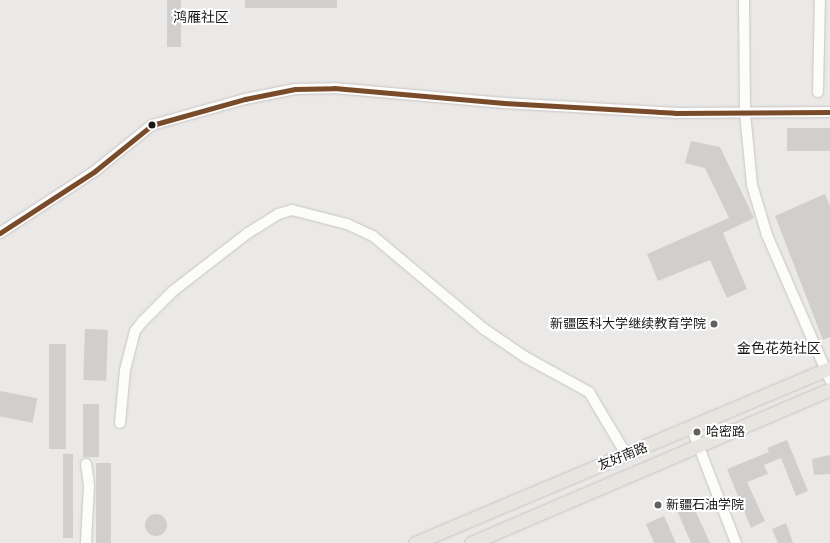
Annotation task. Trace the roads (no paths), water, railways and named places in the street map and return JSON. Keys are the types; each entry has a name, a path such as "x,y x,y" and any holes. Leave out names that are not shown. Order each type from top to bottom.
{"main road":[{"name":"友好南路","path":"416,543 828,373"},
{"name":"友好南路","path":"471,543 830,389"}],"street":[{"path":"744,0 745,113 752,185 767,235 828,373"},
{"path":"818,92 820,0"},
{"path":"0,233 95,171 152,125 245,99 295,89 334,88 504,104 675,113 830,112"},
{"path":"120,423 126,370 135,331 142,322 173,291 248,233 278,214 292,210 347,224 373,236 484,329 525,357 589,392 627,456"},
{"path":"692,429 736,543"},
{"path":"86,464 86,543"}],"place":[{"name":"新疆医科大学继续教育学院","path":"714,324"},
{"name":"哈密路","path":"697,432"},
{"name":"新疆石油学院","path":"658,505"}],"district":[{"name":"鸿雁社区","path":"201,17"},
{"name":"金色花苑社区","path":"779,348"}]}
